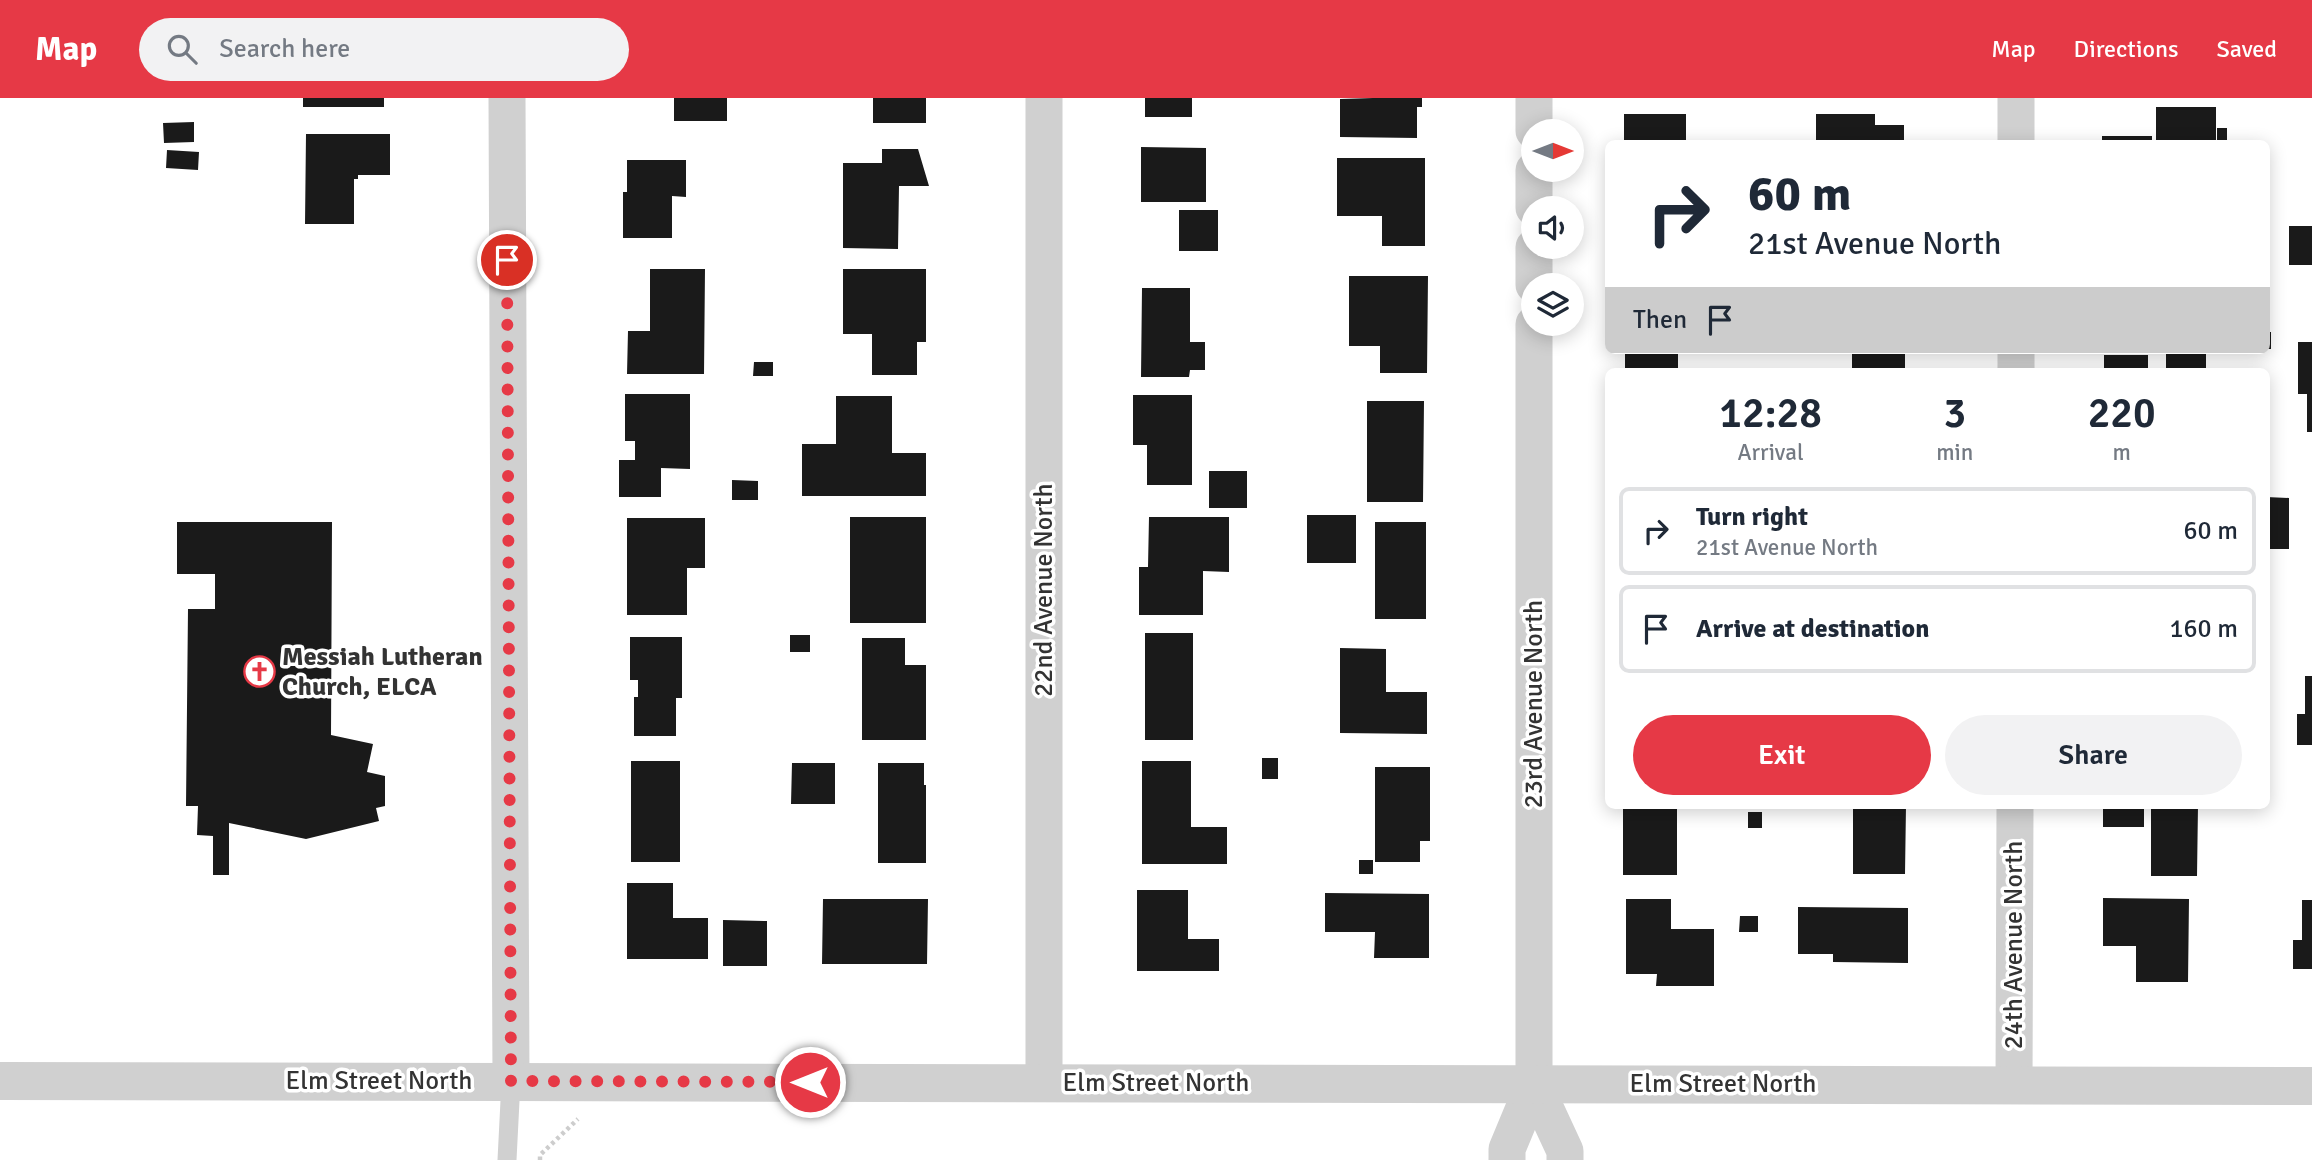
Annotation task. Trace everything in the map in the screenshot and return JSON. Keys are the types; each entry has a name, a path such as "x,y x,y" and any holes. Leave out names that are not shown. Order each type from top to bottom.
{"street":[{"path":"507,98 511,1081"},
{"name":"22nd Avenue North","path":"1044,98 1044,1083"},
{"path":"1534,98 1534,119"},
{"path":"2016,98 2016,140"},
{"name":"23rd Avenue North","path":"1534,336 1534,1084"},
{"name":"24th Avenue North","path":"2014,1085 2015,809"},
{"name":"Elm Street North","path":"0,1081 2312,1086"},
{"path":"1507,1160 1507,1150 1534,1084"},
{"path":"1534,1084 1565,1152 1565,1160"}],"lane":[{"path":"507,1160 511,1081"}],"path":[{"path":"540,1160 540,1155 581,1116"}],"building":[{"path":"303,98 384,98 384,107 303,107"},
{"path":"674,98 727,98 727,121 674,121"},
{"path":"873,98 926,98 926,123 873,123"},
{"path":"1145,98 1192,98 1192,117 1145,117"},
{"path":"1422,98 1422,107 1417,107 1417,138 1340,137 1340,99"},
{"path":"2156,107 2216,107 2216,140 2156,140"},
{"path":"1624,114 1686,114 1686,140 1624,140"},
{"path":"1816,114 1875,114 1875,125 1904,125 1904,140 1816,140"},
{"path":"194,122 194,142 164,143 163,123"},
{"path":"2217,128 2227,128 2227,140 2217,140"},
{"path":"306,134 390,134 390,175 358,175 358,179 354,179 354,224 305,224"},
{"path":"2102,136 2152,136 2152,140 2102,140"},
{"path":"1141,147 1206,148 1206,202 1141,202"},
{"path":"882,149 918,149 929,186 899,186 898,249 843,248 843,163 882,163"},
{"path":"167,150 199,152 198,170 166,168"},
{"path":"1337,158 1425,158 1425,246 1382,246 1382,216 1337,216"},
{"path":"627,160 686,160 686,197 672,196 672,238 623,238 623,192 627,192"},
{"path":"1179,210 1218,210 1218,251 1179,251"},
{"path":"2289,226 2312,226 2312,265 2289,265"},
{"path":"650,269 705,269 704,374 627,374 628,331 650,331"},
{"path":"843,269 926,269 926,342 917,342 917,375 872,375 872,334 843,334"},
{"path":"1349,276 1428,276 1427,373 1380,373 1380,346 1349,346"},
{"path":"1142,288 1190,288 1190,342 1205,342 1205,370 1190,370 1189,377 1141,377"},
{"path":"2298,342 2312,342 2312,432 2307,432 2307,394 2298,394"},
{"path":"1625,354 1678,354 1678,368 1625,368"},
{"path":"1852,354 1905,354 1905,368 1852,368"},
{"path":"2166,354 2206,354 2206,368 2166,368"},
{"path":"2104,355 2148,355 2148,368 2104,368"},
{"path":"754,362 773,362 773,376 753,376"},
{"path":"625,394 690,394 690,469 661,468 661,497 619,497 619,460 635,460 635,441 625,441"},
{"path":"1133,395 1192,395 1192,485 1147,485 1147,445 1133,445"},
{"path":"836,396 892,396 892,453 926,453 926,496 802,496 802,444 836,444"},
{"path":"1367,401 1424,401 1423,502 1367,502"},
{"path":"1209,471 1247,471 1247,508 1209,508"},
{"path":"732,480 758,481 758,500 732,500"},
{"path":"2270,497 2289,498 2289,549 2270,549"},
{"path":"1307,515 1356,515 1356,563 1307,563"},
{"path":"850,517 926,517 926,623 850,623"},
{"path":"1149,517 1229,517 1229,572 1203,571 1203,615 1139,615 1139,567 1148,567"},
{"path":"627,518 705,518 705,568 687,568 687,615 627,615"},
{"name":"Messiah Lutheran Church, ELCA","path":"177,522 332,522 331,735 373,744 367,772 385,776 385,806 376,808 379,821 306,839 229,823 229,875 213,875 213,836 197,835 198,806 186,806 188,609 215,609 215,574 177,574"},
{"path":"1375,522 1426,522 1426,619 1375,619"},
{"path":"1145,633 1193,633 1193,740 1145,740"},
{"path":"790,635 810,635 810,652 790,652"},
{"path":"630,637 682,637 682,698 676,698 676,736 634,736 634,697 638,697 638,680 630,680"},
{"path":"862,638 905,638 905,665 926,665 926,740 862,740"},
{"path":"1340,648 1386,649 1386,692 1427,692 1427,734 1340,733"},
{"path":"2305,676 2312,676 2312,745 2297,745 2297,714 2305,714"},
{"path":"1262,758 1278,758 1278,779 1262,779"},
{"path":"631,761 680,761 680,862 631,862"},
{"path":"1142,761 1191,761 1191,827 1227,827 1227,864 1142,864"},
{"path":"792,763 835,763 835,804 791,804"},
{"path":"878,763 924,763 926,863 878,863"},
{"path":"1375,767 1430,767 1430,841 1420,841 1420,862 1375,862"},
{"path":"1623,809 1677,809 1677,875 1623,875"},
{"path":"1853,809 1906,809 1905,874 1853,874"},
{"path":"2103,809 2144,809 2144,827 2103,827"},
{"path":"2151,809 2198,809 2197,876 2151,876"},
{"path":"1748,812 1762,812 1762,828 1748,828"},
{"path":"1359,860 1373,860 1373,874 1359,874"},
{"path":"627,883 673,883 673,918 708,918 708,959 627,959"},
{"path":"1137,890 1188,890 1188,939 1219,939 1219,971 1137,971"},
{"path":"1325,893 1429,894 1429,958 1374,958 1375,932 1325,932"},
{"path":"2103,898 2189,899 2188,982 2136,982 2136,946 2103,946"},
{"path":"823,899 928,899 927,964 822,964"},
{"path":"1626,899 1671,899 1671,929 1714,929 1714,986 1656,986 1657,974 1626,974"},
{"path":"2302,900 2312,900 2312,969 2293,969 2293,940 2302,940"},
{"path":"1798,907 1908,908 1908,963 1833,962 1833,954 1798,954"},
{"path":"1740,916 1758,916 1758,932 1739,932"},
{"path":"723,920 767,921 767,966 723,966"}],"place":[{"name":"Messiah Lutheran Church, ELCA","path":"259,672"}],"route":[{"path":"507,260 511,1081 810,1082"}]}
